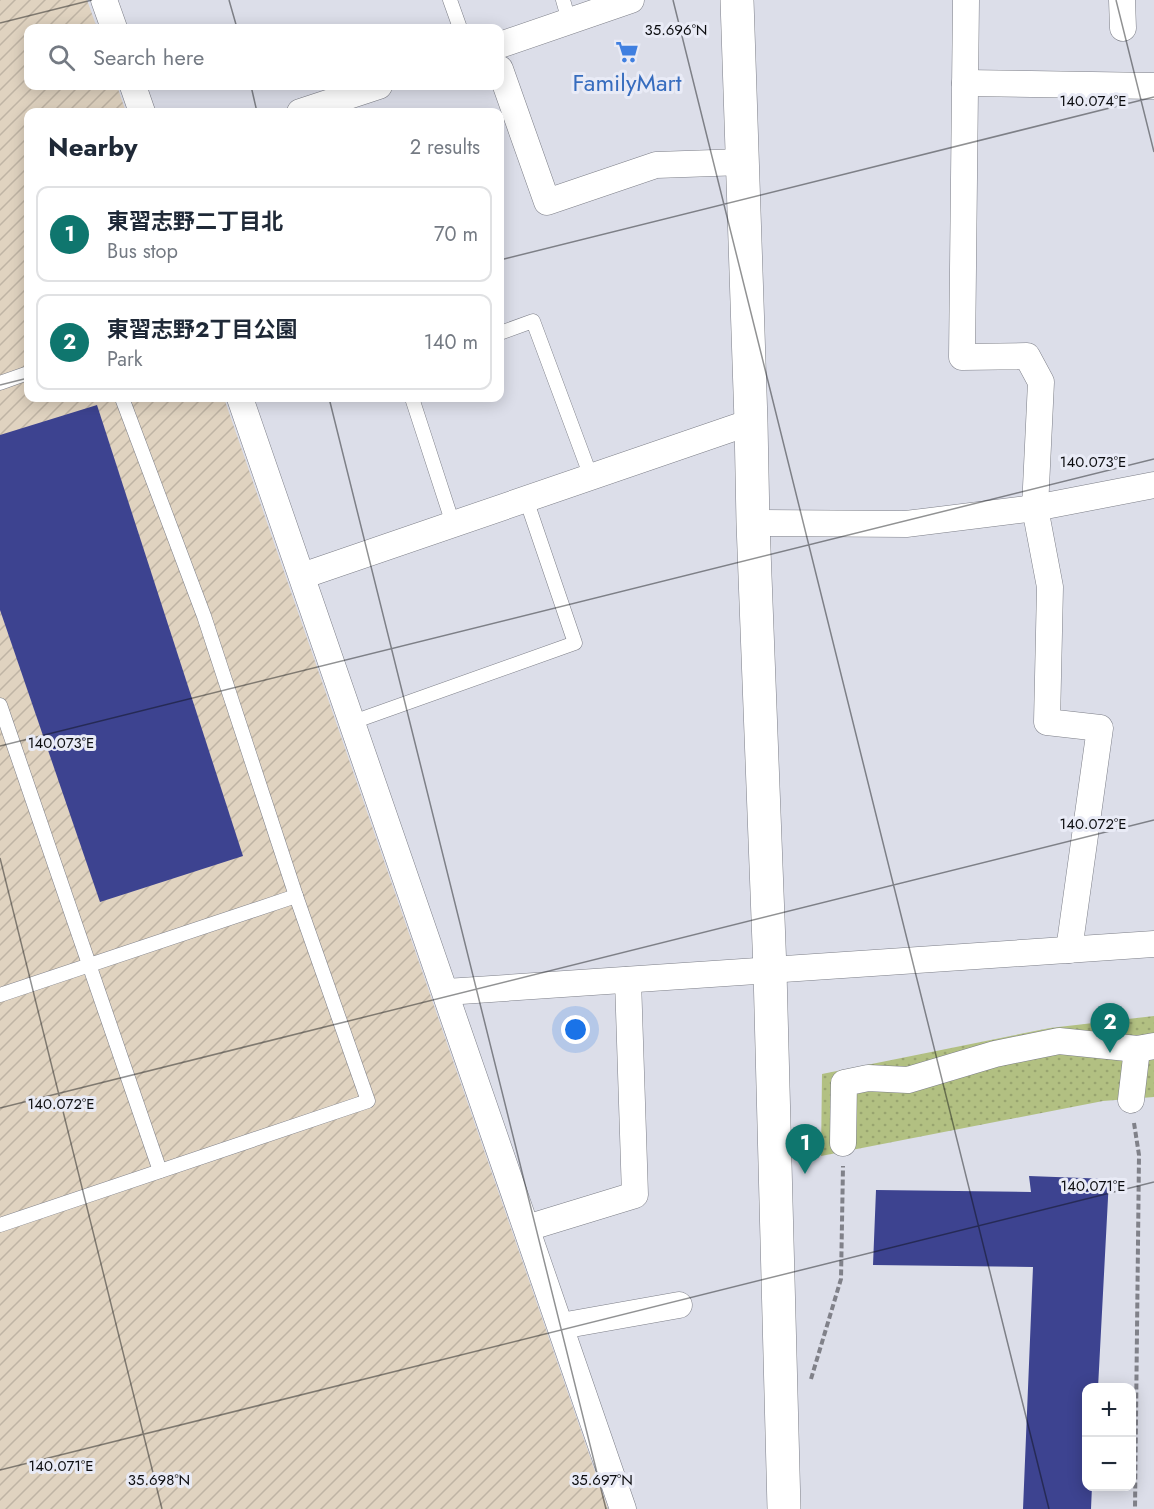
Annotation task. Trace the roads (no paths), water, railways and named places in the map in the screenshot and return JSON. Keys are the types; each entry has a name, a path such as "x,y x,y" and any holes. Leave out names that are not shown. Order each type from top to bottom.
{"street":[{"path":"104,0 113,24"},
{"path":"504,43 566,10 631,0"},
{"path":"737,0 770,971 784,1509"},
{"path":"966,0 962,357 1027,356 1041,382 1035,508 1050,586 1047,722 1100,728 1069,950"},
{"path":"1122,0 1123,28"},
{"path":"504,80 547,202 656,165 743,162"},
{"path":"965,83 1154,86"},
{"path":"134,90 141,108"},
{"path":"312,108 367,90"},
{"path":"241,402 623,1509"},
{"path":"302,576 751,422"},
{"path":"753,523 906,524 1035,508 1154,485"},
{"path":"446,992 1154,944"},
{"path":"527,1228 635,1195 628,980"},
{"path":"843,1143 844,1083 868,1078 908,1080 995,1054 1059,1041 1146,1048 1134,1085"},
{"path":"561,1326 679,1305"}],"lane":[{"path":"450,0 459,24"},
{"path":"504,332 533,321 591,477"},
{"path":"0,383 24,374"},
{"path":"0,1225 368,1101 296,896 204,616 124,402"},
{"path":"413,402 453,525"},
{"path":"353,722 575,643 526,499"},
{"path":"0,705 160,1171"},
{"path":"0,995 296,896"}],"place":[{"name":"FamilyMart","path":"627,52"},
{"name":"東習志野2丁目公園","path":"1110,1053"},
{"name":"東習志野二丁目北","path":"805,1174"}]}
